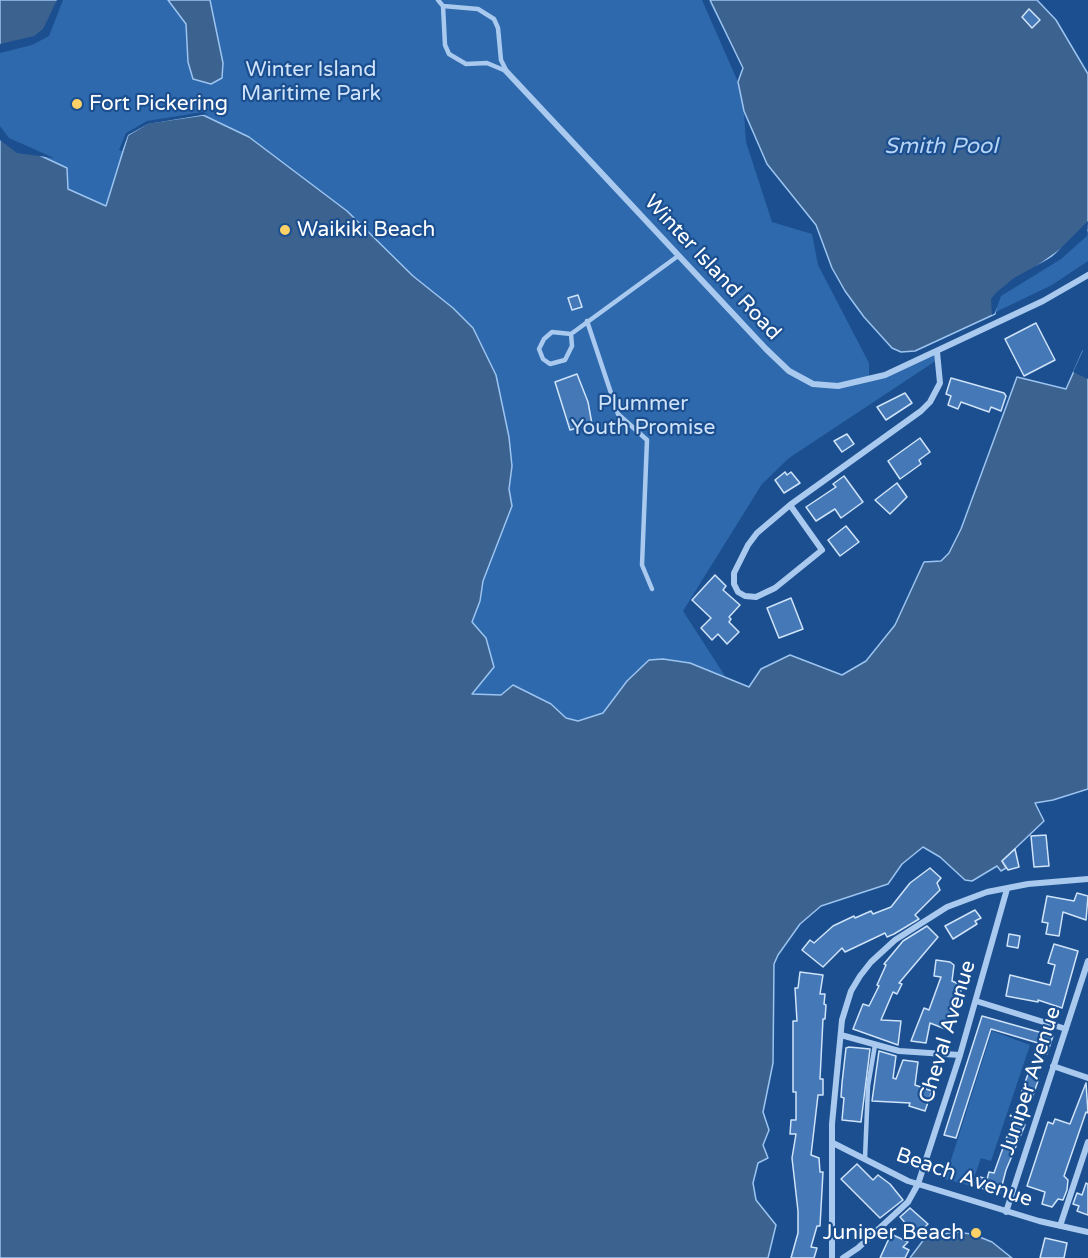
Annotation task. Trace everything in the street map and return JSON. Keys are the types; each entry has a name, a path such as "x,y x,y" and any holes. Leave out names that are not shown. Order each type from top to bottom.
{"street":[{"name":"Winter Island Road","path":"506,71 766,350 789,370 813,384 838,386 885,375 1043,301 1088,275"},
{"path":"790,505 822,550 775,588 756,597 745,596 738,592 734,584 739,561 757,533 790,505 911,420 930,402 940,383 937,352"},
{"path":"832,1258 832,1124 842,1020 851,991 882,950 947,907 987,892 1028,884 1088,879"},
{"name":"Cheval Avenue","path":"843,1258 858,1248 908,1202 918,1184 960,1055 1007,889"},
{"name":"Juniper Avenue","path":"1006,1212 1088,961"},
{"path":"976,1001 1066,1029"},
{"path":"841,1035 899,1051 960,1055"},
{"path":"1053,1066 1088,1078"},
{"path":"1060,1226 1088,1142"},
{"name":"Beach Avenue","path":"833,1143 897,1176 918,1184 1006,1212 1088,1232"}],"lane":[{"path":"438,0 442,6 445,45 449,54 466,64 487,63 506,71"},
{"name":"Winter Island Road","path":"442,6 477,9 494,19 498,28 501,60 506,71"},
{"path":"571,334 572,346 565,360 550,364 543,359 539,349 544,339 552,332 571,334 678,256"},
{"path":"587,321 618,414 647,440 642,565 652,589"},
{"path":"865,1158 868,1086 875,1045"}],"green space":[{"path":"60,0 702,0 738,82 743,68 710,3 716,0 1037,0 1056,20 1088,74 1088,261 1052,285 915,351 901,352 892,348 864,317 845,291 832,268 816,225 767,164 744,114 746,142 772,222 812,234 818,265 869,363 869,378 859,382 937,352 937,360 789,458 762,484 683,611 725,676 712,672 627,681 603,713 578,721 566,718 551,704 513,685 501,695 471,694 486,638 472,622 480,601 483,581 512,506 509,489 512,466 509,437 496,375 422,285 347,211 249,137 203,115 122,151 120,169 106,206 67,189 7,140 0,129 0,50"},
{"path":"992,1031 1030,1045 991,1161 981,1158 971,1186 945,1179"}],"water":[{"path":"0,0 60,0 46,34 0,50"},
{"path":"168,0 210,0 223,63 222,78 211,84 193,79 188,62 186,24"},
{"name":"Smith Pool","path":"710,0 1037,0 1056,20 1088,74 1088,230 998,294 995,314 915,351 901,352 892,348 864,317 845,291 832,268 816,225 767,164 744,111 738,82 743,68"},
{"path":"203,115 249,137 347,211 413,276 453,308 473,328 496,375 509,437 512,466 509,489 512,506 483,581 480,601 472,622 486,638 494,667 472,694 501,695 513,685 551,704 566,718 578,721 603,713 627,681 649,660 663,659 690,663 749,687 761,669 790,655 842,675 866,661 895,625 924,562 941,561 949,553 961,529 1017,377 1066,389 1083,351 1088,353 1088,789 1035,803 1044,821 1002,861 1006,868 1001,871 997,866 972,881 965,880 940,857 923,847 902,864 888,884 821,906 800,924 778,955 774,964 773,1063 763,1112 769,1130 763,1145 768,1158 758,1163 753,1183 756,1200 776,1225 768,1258 0,1258 0,129 7,140 67,168 68,189 106,206 128,135 148,123"},
{"path":"954,1232 972,1234 992,1242 1012,1258 910,1258 925,1238"}],"pier":[{"path":"57,0 63,0 49,36 32,45 0,53 0,44 34,36 43,29"},
{"path":"203,112 208,114 148,124 128,135 122,151 119,150 126,133 147,121"},
{"path":"0,126 9,138 54,158 17,153 0,140"},
{"path":"1088,221 1087,236 1061,259 1001,296 995,313 992,315 991,299 997,292 1014,278 1052,257"},
{"path":"1084,348 1088,350 1088,379 1073,372"}],"building":[{"path":"1029,9 1040,20 1032,28 1022,17"},
{"path":"578,295 582,307 572,310 568,298"},
{"path":"1036,323 1055,360 1024,376 1005,339"},
{"path":"577,374 588,402 592,424 570,430 555,382"},
{"path":"951,378 1004,393 1006,396 1001,411 991,407 989,412 961,402 958,409 948,405 951,396 946,394"},
{"path":"905,393 912,403 886,420 877,407"},
{"path":"847,434 854,444 842,452 834,441"},
{"path":"920,438 930,452 919,460 921,464 900,479 888,461"},
{"path":"785,472 787,475 791,472 800,483 784,493 775,480"},
{"path":"844,476 863,502 841,518 835,509 816,521 806,507 836,487 833,484"},
{"path":"897,483 907,497 890,514 875,500"},
{"path":"846,526 859,542 840,556 828,540"},
{"path":"715,575 726,586 723,590 740,605 729,617 731,619 729,622 739,632 727,644 718,634 712,640 701,628 711,618 692,600"},
{"path":"791,598 803,629 779,638 767,608"},
{"path":"1046,835 1049,866 1034,867 1031,836"},
{"path":"1015,849 1019,867 1008,870 1002,861"},
{"path":"930,868 941,878 937,883 940,890 915,915 919,919 887,937 885,933 845,952 842,948 823,967 802,950 810,940 814,943 833,926 854,916 855,918 871,911 873,914 891,907 910,883"},
{"path":"1077,893 1088,896 1086,920 1063,912 1059,936 1046,934 1048,923 1042,922 1047,896 1074,901"},
{"path":"975,910 981,918 975,921 977,924 953,939 945,926"},
{"path":"927,926 938,937 899,983 902,984 897,994 893,992 881,1020 901,1021 898,1045 853,1029 863,1004 869,1006 879,986 877,985 886,965 884,964 903,941"},
{"path":"1009,934 1020,936 1018,948 1007,946"},
{"path":"1054,944 1078,951 1062,1008 1038,1000 1038,1002 1006,996 1010,975 1050,985 1055,965 1048,963"},
{"path":"936,960 950,962 954,965 952,981 963,986 956,1003 959,1004 948,1030 930,1023 926,1043 911,1041 924,1008 929,1010 941,977 934,976"},
{"path":"800,972 823,975 820,994 825,994 824,1004 826,1005 825,1019 823,1019 820,1079 823,1079 823,1095 818,1095 811,1155 819,1158 820,1172 823,1172 820,1226 817,1226 811,1247 817,1248 814,1258 791,1258 798,1233 792,1158 796,1134 790,1134 791,1120 796,1120 796,1092 793,1092 793,1021 797,1021 795,988 798,988"},
{"path":"982,1016 1053,1036 1047,1054 1035,1050 1038,1043 991,1029 956,1138 944,1135"},
{"path":"846,1048 870,1049 861,1122 842,1120 844,1098 841,1097 842,1083"},
{"path":"879,1051 896,1056 893,1078 896,1079 903,1060 918,1062 915,1085 932,1091 925,1111 909,1106 910,1103 872,1101"},
{"path":"1028,1074 1039,1078 1031,1101 1020,1097"},
{"path":"1086,1083 1088,1113 1086,1112 1064,1176 1068,1180 1067,1190 1063,1200 1058,1199 1052,1207 1042,1204 1045,1192 1027,1186 1048,1122 1053,1124 1055,1119 1070,1124"},
{"path":"1013,1120 1025,1125 1006,1170 1000,1193 977,1187 980,1177 987,1179 989,1172 994,1173"},
{"path":"857,1164 873,1180 878,1175 890,1184 903,1200 880,1218 841,1179"},
{"path":"1086,1183 1088,1184 1088,1215 1077,1211 1079,1206 1073,1204 1077,1193 1082,1195"},
{"path":"910,1208 928,1224 916,1235 900,1217"},
{"path":"891,1234 908,1242 903,1247 909,1250 905,1258 880,1258"},
{"path":"1045,1238 1067,1243 1064,1258 1040,1258"}],"place":[{"name":"Fort Pickering","path":"77,104"},
{"name":"Waikiki Beach","path":"285,230"},
{"name":"Juniper Beach","path":"976,1233"}],"park label":[{"name":"Winter Island Maritime Park","path":"311,82"},
{"name":"Plummer Youth Promise","path":"643,416"}]}
